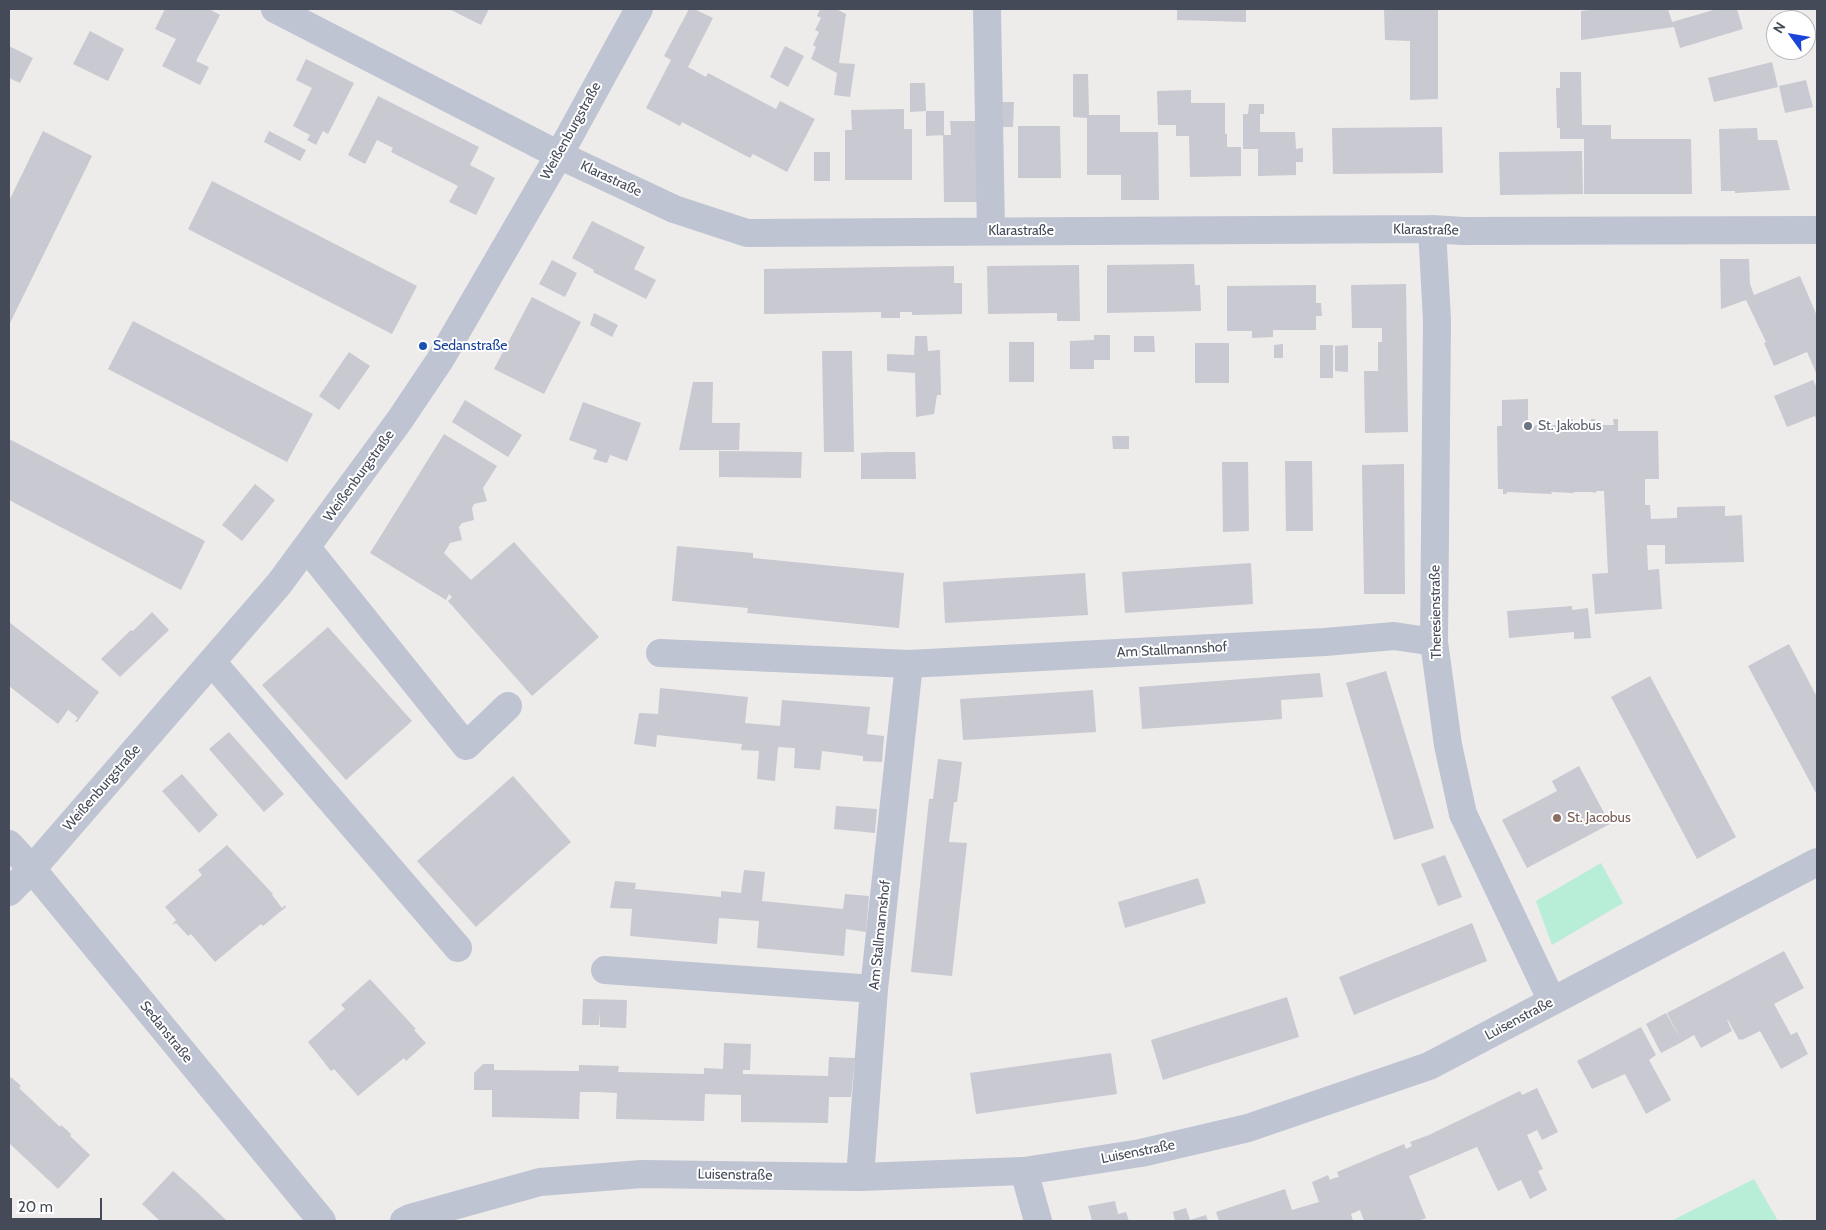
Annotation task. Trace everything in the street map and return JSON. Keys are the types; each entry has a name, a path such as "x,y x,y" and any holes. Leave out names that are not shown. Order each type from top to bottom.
{"street":[{"name":"Klarastraße","path":"275,9 559,155 674,209 747,233 1817,230"},
{"name":"Weißenburgstraße","path":"9,892 279,584 399,421 440,360 559,155 639,9"},
{"path":"987,9 991,231"},
{"name":"Theresienstraße","path":"1432,230 1437,320 1434,642 1448,745 1463,814 1552,1002"},
{"path":"307,548 466,746 508,706"},
{"name":"Am Stallmannshof","path":"660,653 909,664 1325,642 1394,636 1434,642"},
{"path":"212,662 458,948"},
{"name":"Am Stallmannshof","path":"860,1176 874,990 909,664"},
{"name":"Sedanstraße","path":"9,844 32,868 322,1221"},
{"name":"Luisenstraße","path":"404,1221 540,1182 642,1174 860,1176 1024,1171 1141,1153 1248,1128 1429,1066 1817,862"},
{"path":"605,970 874,990"},
{"path":"1024,1171 1038,1221"}],"green space":[{"path":"1601,863 1623,903 1552,945 1536,901"},
{"path":"1754,1179 1778,1221 1671,1221"}],"building":[{"path":"165,9 209,9 220,15 196,61 209,67 200,85 162,66 176,39 155,29"},
{"path":"449,9 489,9 481,25"},
{"path":"689,9 694,9 713,18 688,67 706,77 708,73 776,109 780,101 815,119 787,172 753,154 750,158 682,122 680,126 646,108 671,60 664,56"},
{"path":"820,9 836,9 846,14 839,63 855,64 850,97 834,95 837,73 811,59 816,47 813,45 819,32 815,30 821,18 817,16"},
{"path":"1177,9 1246,9 1246,22 1177,20"},
{"path":"1384,9 1438,9 1438,99 1410,100 1410,41 1385,40"},
{"path":"1601,9 1668,9 1672,22 1717,9 1737,9 1743,29 1680,48 1674,27 1581,40 1581,11"},
{"path":"90,31 124,49 108,81 73,64"},
{"path":"9,46 33,58 20,83 9,78"},
{"path":"785,46 804,56 788,87 770,77"},
{"path":"306,59 354,83 328,134 323,131 316,145 307,140 310,135 293,126 312,88 296,80"},
{"path":"1772,62 1778,87 1714,102 1708,78"},
{"path":"1560,72 1581,72 1582,125 1611,125 1611,139 1691,139 1692,194 1584,194 1584,139 1560,139 1560,128 1557,128 1556,88 1560,88"},
{"path":"1073,74 1088,74 1089,115 1120,115 1120,132 1158,132 1159,200 1121,200 1121,175 1087,175 1087,118 1073,117"},
{"path":"1806,80 1813,107 1785,113 1779,86"},
{"path":"910,83 925,83 926,111 910,112"},
{"path":"1191,90 1191,103 1225,103 1227,147 1241,147 1241,176 1190,177 1189,136 1176,136 1176,125 1158,125 1157,91"},
{"path":"378,96 479,147 470,165 495,178 476,215 449,202 458,186 391,152 393,148 377,140 365,164 348,155"},
{"path":"1000,102 1014,102 1013,127 1000,127"},
{"path":"1249,104 1264,104 1264,114 1260,114 1260,132 1295,132 1296,149 1303,148 1303,162 1296,162 1296,175 1258,176 1258,149 1243,149 1243,114 1248,114"},
{"path":"904,109 904,129 912,129 912,180 845,180 845,130 852,130 851,110"},
{"path":"926,111 944,111 944,135 926,136"},
{"path":"950,121 980,121 981,202 944,202 943,135 951,135"},
{"path":"1018,126 1060,126 1061,178 1018,178"},
{"path":"1442,127 1443,173 1333,174 1332,128"},
{"path":"1757,128 1758,140 1777,140 1790,190 1735,193 1735,191 1721,191 1719,129"},
{"path":"43,131 92,156 9,325 9,201"},
{"path":"269,131 306,150 300,161 264,142"},
{"path":"1582,151 1583,194 1500,195 1499,152"},
{"path":"814,152 830,152 830,181 814,181"},
{"path":"212,181 417,286 392,334 188,229"},
{"path":"592,221 645,247 634,269 656,280 646,299 593,272 594,270 572,258"},
{"path":"1720,259 1749,259 1750,284 1754,295 1800,276 1817,316 1817,375 1807,352 1774,366 1764,343 1766,342 1746,300 1721,309"},
{"path":"552,260 577,273 565,297 539,284"},
{"path":"1194,264 1195,285 1200,285 1201,311 1107,313 1107,265"},
{"path":"1079,265 1080,321 1057,321 1057,313 988,314 987,266"},
{"path":"954,266 954,283 962,283 962,314 912,315 912,312 900,312 900,318 881,318 881,312 764,314 764,269"},
{"path":"1406,284 1408,432 1365,433 1364,371 1378,371 1378,342 1382,342 1382,328 1352,328 1351,285"},
{"path":"1316,285 1316,303 1321,303 1322,316 1316,316 1316,330 1273,330 1273,337 1252,338 1252,331 1227,331 1227,286"},
{"path":"532,297 581,322 544,394 494,369"},
{"path":"594,313 618,325 612,337 590,325"},
{"path":"133,321 313,414 287,462 108,369"},
{"path":"1094,335 1110,335 1110,360 1094,360 1094,369 1070,369 1070,341 1094,340"},
{"path":"915,336 927,336 928,351 940,350 941,395 937,395 934,414 916,417 915,373 887,371 887,354 914,355"},
{"path":"1134,336 1154,336 1155,352 1134,352"},
{"path":"1009,342 1034,342 1034,382 1009,382"},
{"path":"1195,343 1229,343 1229,383 1195,383"},
{"path":"1283,344 1283,358 1274,358 1274,345"},
{"path":"1320,345 1333,345 1333,378 1320,378"},
{"path":"1348,345 1348,372 1335,371 1335,346"},
{"path":"822,351 852,351 854,452 824,452"},
{"path":"349,352 370,366 339,410 319,396"},
{"path":"1813,380 1817,388 1817,422 1815,416 1787,427 1774,396"},
{"path":"693,382 713,382 712,423 740,423 739,450 679,450"},
{"path":"1528,399 1528,426 1547,425 1547,420 1551,420 1550,425 1569,425 1569,419 1573,419 1573,425 1591,425 1591,419 1595,419 1595,425 1614,425 1613,419 1618,419 1618,431 1658,431 1659,479 1645,479 1645,505 1650,505 1651,519 1677,518 1677,507 1725,506 1725,516 1742,515 1744,562 1665,564 1665,545 1647,545 1648,570 1659,569 1662,609 1595,614 1592,574 1608,573 1604,491 1596,491 1596,493 1551,492 1552,494 1507,492 1507,494 1503,494 1503,489 1498,489 1497,426 1502,426 1502,400"},
{"path":"465,400 522,435 508,457 452,422"},
{"path":"583,402 641,423 627,461 610,455 607,463 593,459 597,450 569,440"},
{"path":"444,434 497,466 483,488 487,501 474,504 472,508 474,520 462,523 459,527 462,540 450,543 444,553 471,580 514,542 599,637 532,696 448,601 452,597 449,594 446,600 370,553"},
{"path":"1112,436 1129,436 1129,449 1113,449"},
{"path":"9,439 205,541 181,590 9,500"},
{"path":"719,451 802,452 801,478 719,477"},
{"path":"915,452 916,479 861,479 861,453"},
{"path":"1285,461 1312,461 1313,531 1286,531"},
{"path":"1222,462 1248,462 1249,531 1223,532"},
{"path":"1404,464 1405,594 1364,594 1362,465"},
{"path":"255,484 275,500 242,541 222,525"},
{"path":"677,546 753,553 753,558 904,573 899,628 747,613 748,608 672,601"},
{"path":"1251,563 1253,604 1125,613 1122,572"},
{"path":"1085,573 1088,615 945,623 943,582"},
{"path":"1572,606 1572,610 1588,608 1591,638 1574,639 1574,632 1509,638 1507,611"},
{"path":"152,612 169,630 120,677 101,659"},
{"path":"9,622 99,692 77,722 75,721 78,718 68,710 58,724 9,686"},
{"path":"328,627 412,721 346,780 262,685"},
{"path":"1789,644 1817,697 1817,795 1748,666"},
{"path":"1386,671 1434,828 1394,840 1346,683"},
{"path":"1320,673 1323,697 1281,700 1282,719 1142,729 1139,687"},
{"path":"1650,676 1736,837 1697,859 1611,697"},
{"path":"660,688 748,697 745,723 780,726 782,700 870,707 867,734 884,736 882,762 863,761 863,756 822,751 820,770 794,768 795,748 778,747 775,781 757,779 759,751 741,750 742,744 657,735 656,747 634,744 639,713 658,714"},
{"path":"1093,690 1096,732 963,740 960,699"},
{"path":"229,732 284,794 264,812 209,749"},
{"path":"938,759 962,762 949,842 967,843 952,976 911,972 929,799 933,799"},
{"path":"1579,766 1610,824 1527,868 1502,820 1557,791 1552,781"},
{"path":"182,774 218,815 199,833 162,791"},
{"path":"513,776 571,842 476,927 417,861"},
{"path":"836,806 877,809 875,833 834,829"},
{"path":"227,845 273,894 282,908 285,905 286,907 263,926 261,924 215,962 191,934 188,936 176,923 172,925 176,920 165,907 202,875 198,870"},
{"path":"1445,855 1462,897 1438,906 1421,864"},
{"path":"744,870 765,872 762,901 843,909 845,894 869,896 866,932 846,929 844,956 757,948 759,921 719,918 717,944 630,936 632,909 610,908 615,881 636,883 635,889 721,897 721,891 741,893"},
{"path":"1198,878 1206,903 1125,928 1118,902"},
{"path":"1472,923 1487,961 1354,1015 1339,977"},
{"path":"1784,951 1804,988 1774,1004 1791,1035 1797,1032 1808,1054 1781,1069 1760,1031 1739,1040 1728,1020 1732,1031 1701,1048 1694,1035 1682,1042 1667,1013"},
{"path":"370,979 416,1029 414,1030 426,1043 406,1061 404,1058 358,1096 334,1069 331,1071 308,1042 345,1009 341,1005"},
{"path":"1287,997 1299,1037 1163,1080 1151,1040"},
{"path":"583,999 627,1000 626,1028 600,1027 600,1012 599,1025 582,1025"},
{"path":"1666,1013 1682,1042 1661,1053 1646,1024"},
{"path":"1641,1027 1656,1055 1649,1060 1671,1100 1646,1114 1625,1074 1592,1089 1577,1061"},
{"path":"724,1043 751,1044 750,1070 743,1070 743,1074 828,1076 829,1057 855,1058 851,1097 829,1097 828,1123 741,1122 741,1095 705,1094 704,1121 616,1119 617,1093 580,1092 579,1119 492,1117 492,1090 474,1090 474,1073 483,1064 494,1064 494,1070 579,1071 579,1065 619,1066 618,1072 704,1074 704,1068 723,1069"},
{"path":"1111,1053 1117,1094 976,1114 970,1073"},
{"path":"11,1077 21,1086 19,1088 60,1127 61,1125 71,1134 70,1136 90,1155 58,1189 9,1143 9,1080"},
{"path":"1537,1088 1558,1132 1542,1140 1537,1130 1527,1135 1543,1169 1538,1171 1547,1190 1530,1199 1521,1180 1498,1191 1477,1147 1409,1176 1426,1218 1418,1221 1364,1221 1360,1210 1351,1214 1353,1221 1219,1221 1216,1212 1285,1189 1292,1210 1319,1202 1312,1182 1328,1175 1330,1180 1339,1177 1337,1172 1404,1144 1406,1149 1412,1146 1410,1142 1429,1135 1520,1091 1522,1095"},
{"path":"173,1171 227,1221 160,1221 142,1204"},
{"path":"1115,1201 1118,1214 1126,1212 1129,1221 1092,1221 1088,1206"},
{"path":"1186,1208 1190,1220 1206,1215 1208,1221 1175,1221 1173,1212"}],"place":[{"name":"Sedanstraße","path":"423,346"},
{"name":"St. Jakobus","path":"1528,426"},
{"name":"St. Jacobus","path":"1557,818"}]}
